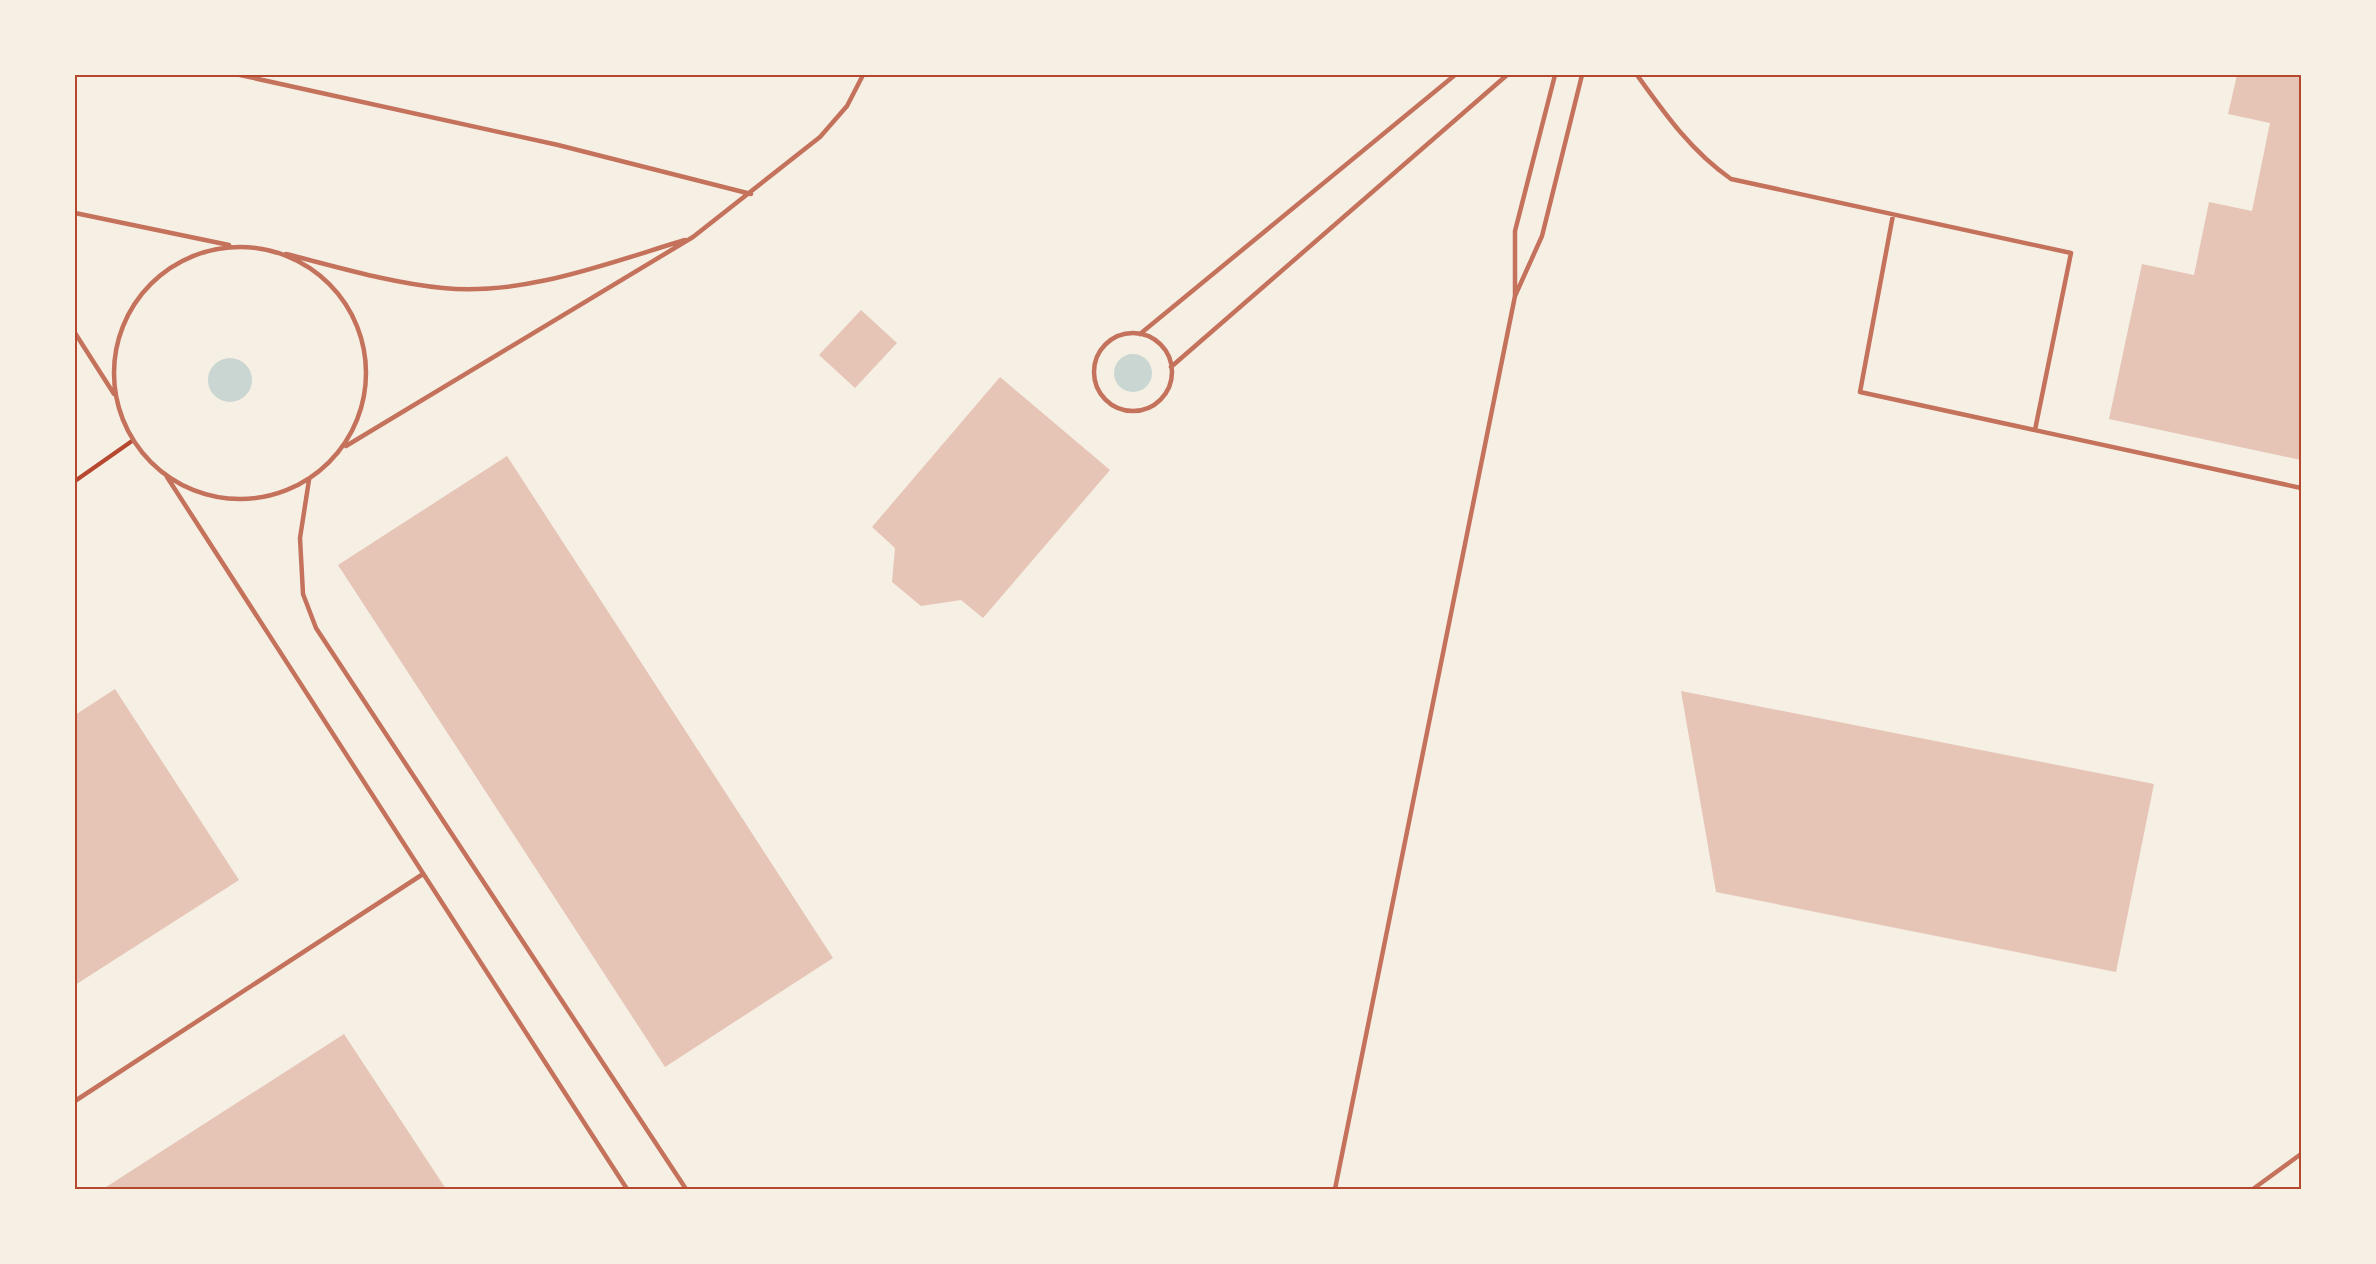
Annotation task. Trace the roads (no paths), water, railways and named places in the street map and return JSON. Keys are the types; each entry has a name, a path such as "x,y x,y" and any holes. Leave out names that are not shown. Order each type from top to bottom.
{"lane":[{"path":"240,75 558,145 751,194"},
{"path":"167,477 212,498 262,499 309,480 345,446 693,237 751,194 820,137 847,106 863,75"},
{"path":"1140,334 1161,345 1171,367 1171,378 1167,391 1159,401 1147,409 1134,411 1121,409 1100,394 1094,368 1097,356 1105,345 1116,337 1140,334 1455,75"},
{"path":"1171,367 1507,75"},
{"path":"1335,1189 1515,296 1515,231 1555,75"},
{"path":"1515,296 1542,236 1582,75"},
{"path":"1637,75 1692,147 1731,179 2072,253 2035,430"},
{"path":"75,213 240,248"},
{"path":"1893,215 1860,392 2301,488"},
{"path":"114,395 115,346 135,300 171,266 218,248 272,251 395,281 445,289 506,287 567,275 693,237"},
{"path":"272,251 314,268 348,304 366,351 365,401 345,446"},
{"path":"75,333 114,395 132,441 167,477 627,1189"},
{"path":"309,480 300,538 303,594 316,628 686,1189"},
{"path":"75,1101 423,874"},
{"path":"2253,1189 2301,1154"}]}
